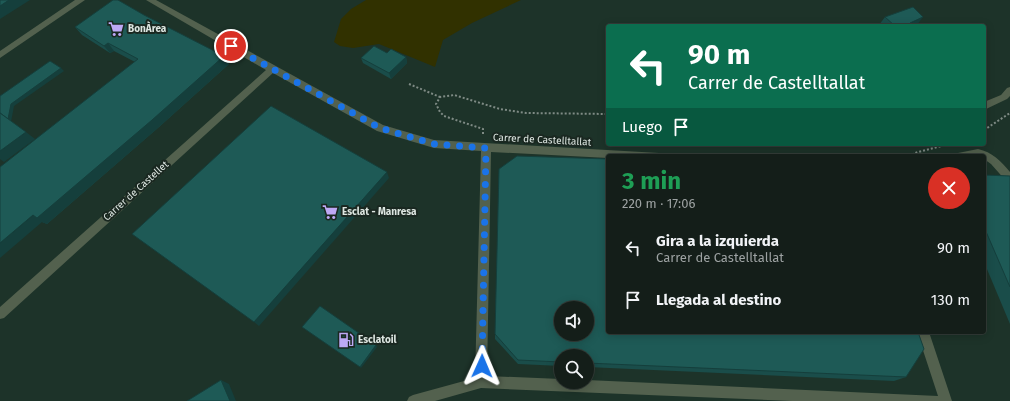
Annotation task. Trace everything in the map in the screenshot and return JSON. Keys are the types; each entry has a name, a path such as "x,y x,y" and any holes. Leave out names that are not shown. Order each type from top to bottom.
{"street":[{"path":"0,55 81,0"},
{"name":"Carrer de Castelltallat","path":"150,0 380,128 434,144 483,148 613,154"},
{"name":"Carrer de Castellet","path":"0,314 272,69"},
{"path":"986,105 1004,97 1010,90"},
{"path":"481,382 483,148"},
{"path":"966,154 972,152 981,154"},
{"path":"986,155 990,156 1010,179"},
{"path":"924,334 946,401"},
{"path":"413,401 481,382 936,401"}],"path":[{"path":"409,84 440,97 454,95 500,109 526,113 606,114"},
{"path":"440,97 436,104 441,113 483,130 483,148"},
{"path":"986,129 1010,113"},
{"path":"911,154 915,151 944,146"}],"shaded area":[{"path":"0,0 1010,0 1010,401 0,401"},
{"path":"366,0 521,0 472,23 443,40 435,67 379,44 353,48 340,46 334,42 341,19 351,9"}],"building":[{"path":"0,0 9,0 0,6"},
{"path":"113,0 118,0 224,56 152,120 37,218 33,215 0,243 0,167 138,59 108,43 104,46 75,27"},
{"path":"913,7 923,17 910,23 911,24 893,24 885,17"},
{"path":"374,46 387,53 391,49 406,57 389,73 361,58"},
{"path":"50,61 61,68 11,104 8,119 0,113 0,96"},
{"path":"271,106 387,172 254,322 132,234"},
{"path":"0,113 26,132 0,151"},
{"path":"517,156 606,159 606,334 919,334 924,349 906,377 594,363 594,349 554,349 554,362 518,360 495,334 499,169"},
{"path":"986,175 1010,176 1010,287 986,232"},
{"path":"320,306 376,345 360,367 302,327"},
{"path":"221,380 230,401 187,401"}],"place":[{"name":"BonÀrea","path":"116,29"},
{"name":"Esclat - Manresa","path":"330,212"},
{"name":"Esclatoil","path":"346,340"}],"route":[{"path":"231,46 380,128 434,144 486,148 482,366"}]}
